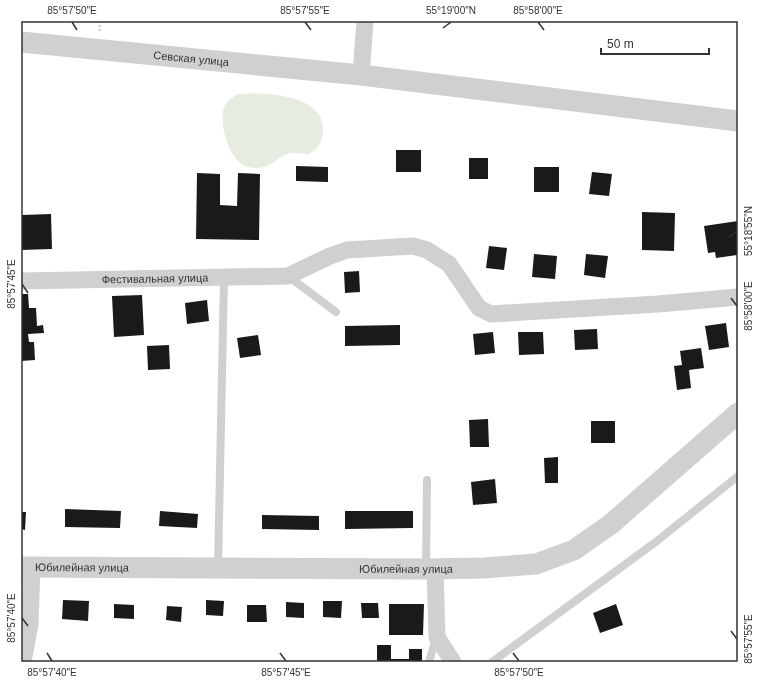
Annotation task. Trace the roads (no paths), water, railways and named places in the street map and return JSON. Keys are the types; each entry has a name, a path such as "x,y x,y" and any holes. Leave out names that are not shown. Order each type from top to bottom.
{"street":[{"path":"360,75 365,21"},
{"name":"Севская улица","path":"21,42 360,75 738,121"},
{"path":"288,276 330,256 347,250 413,246 427,250 449,264 479,308 491,314 658,304 738,297"},
{"name":"Фестивальная улица","path":"21,281 288,276"},
{"name":"Юбилейная улица","path":"27,567 431,569 510,567 536,564 574,550 611,524 738,413"},
{"path":"24,662 30,624 27,567"},
{"path":"431,569 437,637 453,662"}],"lane":[{"path":"288,276 336,312"},
{"path":"218,567 224,278"},
{"path":"492,662 657,541 738,476"},
{"path":"427,480 431,569"},
{"path":"429,662 437,637"}]}
